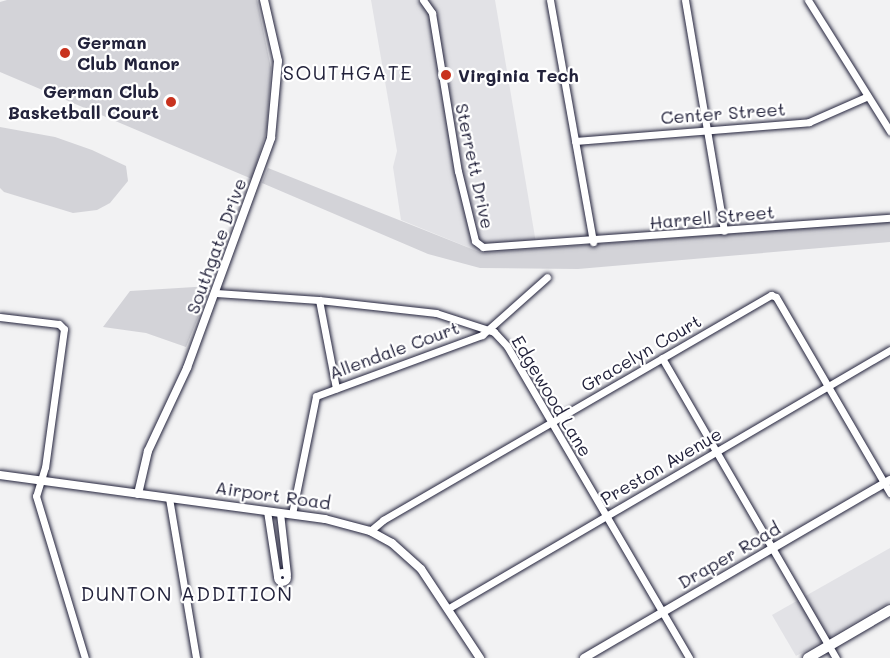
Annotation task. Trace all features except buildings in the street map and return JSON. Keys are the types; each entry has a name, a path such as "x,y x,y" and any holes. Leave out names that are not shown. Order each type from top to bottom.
{"main road":[{"path":"808,658 890,610"}],"street":[{"name":"Southgate Drive","path":"138,494 148,450 187,368 216,293 274,126 278,61 264,0"},
{"name":"Sterrett Drive","path":"423,0 432,13 458,171 475,241 496,249 537,245"},
{"path":"550,0 593,242"},
{"path":"685,0 709,129 724,231"},
{"path":"808,0 890,131"},
{"name":"Center Street","path":"575,141 816,121 868,96"},
{"name":"Harrell Street","path":"537,245 890,218"},
{"name":"Allendale Court","path":"292,514 313,399 336,388 490,330 547,277"},
{"name":"Edgewood Lane","path":"216,293 319,300 436,313 490,330 507,346 689,658"},
{"name":"Gracelyn Court","path":"370,531 383,520 773,295 827,386"},
{"path":"319,300 336,388"},
{"path":"0,316 63,327 45,468 39,480 36,496 85,658"},
{"name":"Preston Avenue","path":"448,608 890,350"},
{"path":"662,358 836,658"},
{"path":"827,386 887,482 890,493"},
{"name":"Airport Road","path":"0,475 292,514 370,531 415,562 480,658"},
{"name":"Draper Road","path":"584,658 887,482"},
{"path":"169,498 196,658"},
{"path":"267,511 277,576 283,582 287,574 280,513"}],"shaded area":[{"path":"7,0 257,0 271,68 267,129 252,179 0,72 0,2"},
{"name":"Virginia Tech","path":"371,0 495,0 537,249 482,253 401,220 393,167 397,151"},
{"path":"0,127 55,137 92,150 126,166 128,181 110,203 97,210 73,213 4,192 0,188"},
{"path":"268,168 482,253 890,221 890,242 578,269 480,268 428,254 262,183"},
{"path":"211,286 186,347 146,333 103,327 130,291"},
{"path":"890,548 890,602 796,656 772,615"}],"place":[{"name":"German Club Manor","path":"65,53"},
{"name":"Virginia Tech","path":"446,75"},
{"name":"German Club Basketball Court","path":"171,102"}],"district":[{"name":"SOUTHGATE","path":"348,72"},
{"name":"DUNTON ADDITION","path":"187,593"}]}
